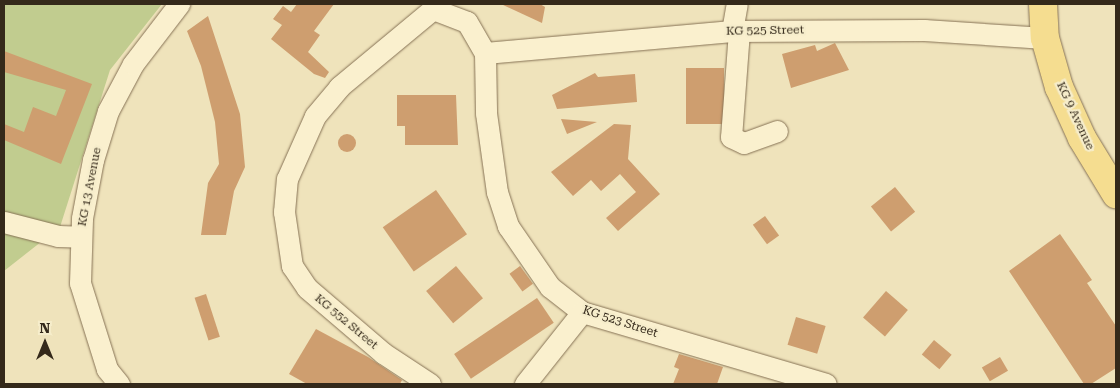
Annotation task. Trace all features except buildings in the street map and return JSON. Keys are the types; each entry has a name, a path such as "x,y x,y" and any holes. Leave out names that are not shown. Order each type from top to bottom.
{"main road":[{"name":"KG 9 Avenue","path":"1044,4 1046,38 1059,87 1082,138 1116,194"}],"street":[{"name":"KG 13 Avenue","path":"119,384 108,369 80,283 81,236 93,160 108,111 133,64 179,4"},
{"path":"737,4 731,137 744,143 777,131"},
{"name":"KG 523 Street","path":"436,6 467,22 485,53 491,166 508,226 550,287 582,312 826,384"},
{"name":"KG 552 Street","path":"430,384 383,353 307,288 292,266 284,212 287,178 315,116 339,87 436,6"},
{"name":"KG 525 Street","path":"485,53 736,31 924,30 1046,38"},
{"path":"4,222 58,236 81,236"},
{"path":"525,384 582,312"}],"green space":[{"path":"4,4 162,4 110,70 60,227 4,271"}]}
